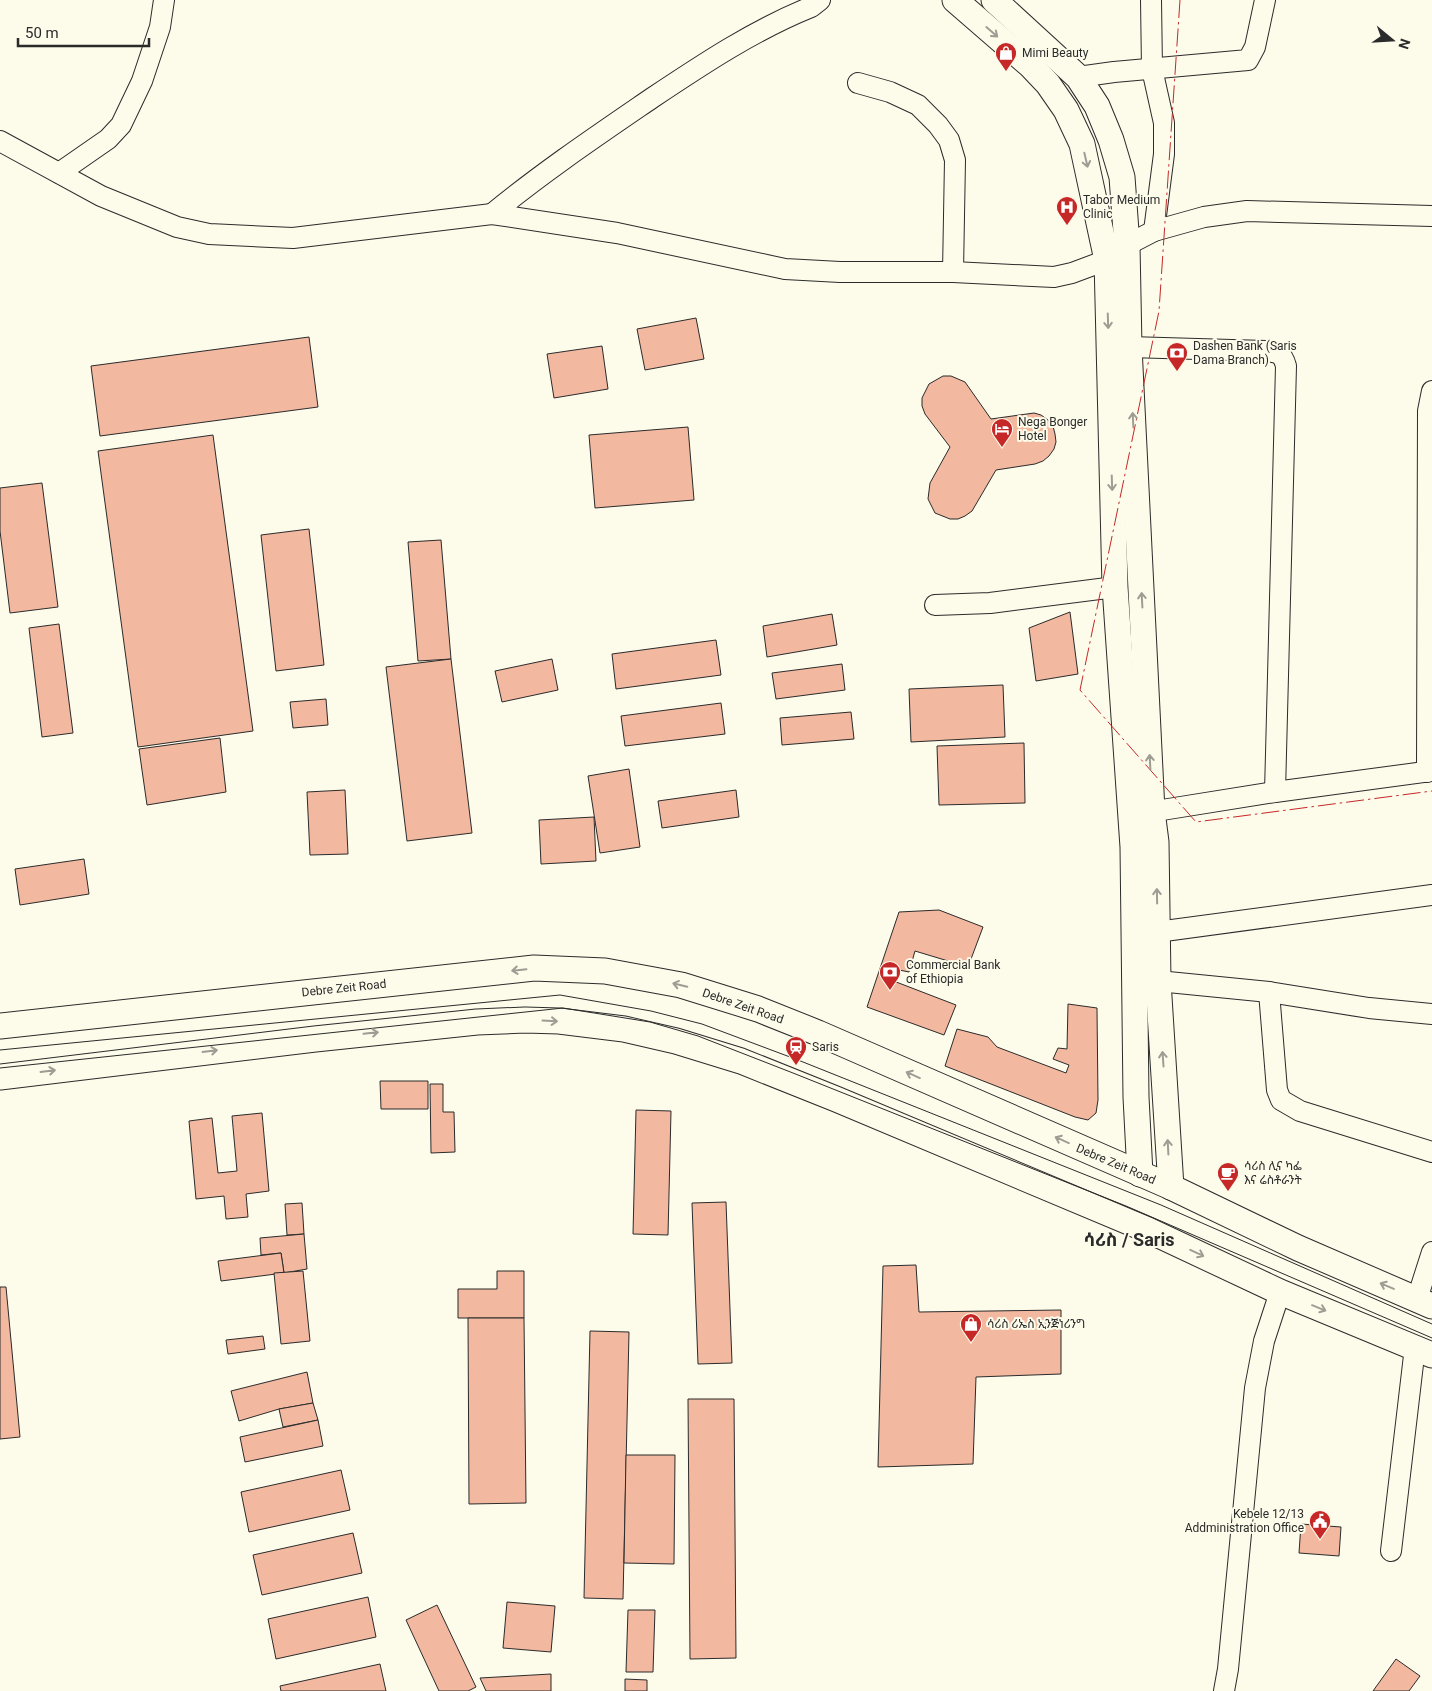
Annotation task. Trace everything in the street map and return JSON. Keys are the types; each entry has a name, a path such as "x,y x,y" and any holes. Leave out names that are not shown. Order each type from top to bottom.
{"main road":[{"path":"955,0 1030,65 1048,84 1066,110 1082,144 1107,260 1119,348 1142,813 1133,847 1136,1097 1140,1174"},
{"path":"994,0 1078,77 1097,106 1111,140 1122,177 1127,245 1119,348 1115,587 1142,813 1156,842 1158,981 1171,1187"},
{"name":"Debre Zeit Road","path":"0,1026 534,968 605,971 681,985 758,1009 818,1033 1171,1187 1298,1248 1425,1302"},
{"path":"0,1077 324,1038 477,1022 525,1020 624,1030 676,1041 741,1061 836,1099 1148,1230 1280,1292 1423,1351"}],"street":[{"path":"59,173 108,139 121,125 148,63 160,28 164,0"},
{"path":"492,214 529,184 683,77 740,41 811,7 820,0"},
{"path":"1152,0 1152,69 1164,123 1164,154 1154,231"},
{"path":"1078,77 1248,60 1255,47 1265,0"},
{"path":"858,82 890,92 918,105 938,125 949,140 955,160 953,272"},
{"path":"0,141 101,196 177,227 209,234 293,238 492,214 617,233 785,269 840,272 953,272 1054,277 1072,273 1107,260 1127,245 1154,231 1204,217 1247,211 1432,216"},
{"path":"1119,348 1266,351 1278,352 1284,358 1286,366 1275,792"},
{"path":"1142,813 1275,792 1429,772 1428,412 1432,391"},
{"path":"935,605 990,603 1115,587"},
{"path":"1157,932 1432,896"},
{"path":"1158,981 1268,992 1369,1008 1432,1014"},
{"path":"1268,992 1277,1090 1281,1100 1300,1111 1432,1152"},
{"path":"1425,1302 1432,1252"},
{"path":"1224,1691 1228,1669 1255,1388 1264,1342 1280,1292"},
{"path":"1391,1551 1423,1351"}],"building":[{"path":"696,318 704,359 645,370 637,329"},
{"path":"309,337 318,407 100,436 91,366"},
{"path":"602,346 608,389 554,398 547,354"},
{"name":"Nega Bonger Hotel","path":"943,376 951,376 965,382 991,419 1034,413 1041,415 1053,426 1056,442 1054,449 1043,461 996,470 972,511 958,519 950,519 935,513 928,499 930,483 950,447 925,414 922,398 929,384"},
{"path":"688,427 694,500 595,508 589,435"},
{"path":"213,435 253,731 138,747 98,451"},
{"path":"42,483 58,607 10,613 0,531 0,488"},
{"path":"309,529 324,665 276,671 261,535"},
{"path":"441,540 451,659 418,661 408,542"},
{"path":"1070,612 1078,674 1036,681 1029,628"},
{"path":"832,614 837,645 767,657 763,626"},
{"path":"59,624 73,733 42,737 29,628"},
{"path":"716,640 721,675 616,689 612,654"},
{"path":"451,659 472,833 407,841 386,667"},
{"path":"552,659 558,690 502,702 495,671"},
{"path":"842,664 845,690 776,699 772,673"},
{"path":"1003,685 1005,737 911,742 909,689"},
{"path":"326,699 328,725 293,728 290,702"},
{"path":"721,703 725,734 625,746 621,716"},
{"path":"851,712 854,739 782,745 780,718"},
{"path":"220,738 226,792 147,805 139,749"},
{"path":"1024,743 1025,803 939,805 937,746"},
{"path":"629,769 640,847 600,853 588,776"},
{"path":"345,790 348,854 310,855 307,792"},
{"path":"736,790 739,817 662,828 658,801"},
{"path":"594,817 596,861 541,864 539,820"},
{"path":"84,859 89,894 20,905 15,869"},
{"path":"939,910 983,927 968,967 915,951 909,972 894,969 891,980 956,1005 944,1035 867,1007 899,912"},
{"path":"1068,1004 1097,1008 1098,1100 1096,1113 1088,1120 1075,1117 945,1066 957,1029 988,1037 997,1047 1066,1073 1069,1065 1053,1059 1058,1048 1067,1049"},
{"path":"380,1081 428,1081 428,1109 381,1109"},
{"path":"430,1084 443,1084 443,1112 454,1112 455,1152 431,1153"},
{"path":"636,1110 671,1111 668,1235 633,1234"},
{"path":"262,1113 269,1191 246,1194 248,1217 226,1219 224,1196 196,1199 189,1121 212,1118 218,1173 237,1171 232,1116"},
{"path":"726,1202 732,1363 698,1364 692,1203"},
{"path":"302,1203 304,1234 287,1235 285,1204"},
{"path":"304,1234 307,1269 284,1273 281,1253 261,1255 260,1238"},
{"path":"281,1253 284,1273 221,1281 218,1261"},
{"name":"ሳሪስ ሪኤስ ኢንጅነሪንግ","path":"916,1265 919,1312 1061,1310 1061,1374 976,1377 973,1464 878,1467 883,1266"},
{"path":"303,1271 310,1341 281,1344 274,1273"},
{"path":"497,1271 524,1271 524,1318 458,1318 458,1289 497,1289"},
{"path":"0,1287 6,1287 20,1437 0,1439"},
{"path":"468,1318 524,1318 526,1503 469,1504"},
{"path":"590,1331 629,1332 623,1599 584,1598"},
{"path":"263,1336 265,1349 228,1354 226,1340"},
{"path":"307,1372 313,1403 279,1409 239,1421 231,1391"},
{"path":"688,1399 734,1399 736,1658 690,1659"},
{"path":"313,1403 318,1420 283,1427 279,1409"},
{"path":"318,1420 323,1446 245,1462 240,1437"},
{"path":"626,1455 675,1455 674,1564 624,1563"},
{"path":"341,1470 350,1510 249,1532 241,1492"},
{"name":"Kebele 12/13 Addministration Office","path":"1301,1524 1341,1527 1339,1556 1299,1553"},
{"path":"353,1533 362,1573 262,1595 253,1555"},
{"path":"368,1597 376,1637 276,1659 268,1619"},
{"path":"507,1602 555,1606 551,1652 503,1648"},
{"path":"437,1605 476,1687 468,1691 439,1691 406,1620"},
{"path":"628,1610 655,1610 653,1672 626,1672"},
{"path":"1396,1659 1420,1676 1409,1691 1373,1691"},
{"path":"380,1664 386,1691 281,1691 280,1686"},
{"path":"551,1674 551,1691 486,1691 480,1678"},
{"path":"625,1679 647,1680 647,1691 625,1691"}],"tram line":[{"path":"0,1050 560,995 651,1011 702,1024 798,1060 1161,1205 1432,1324"},
{"path":"0,1068 563,1008 650,1022 698,1036 1126,1206 1432,1338"}],"power":[{"path":"1180,0 1159,311 1080,690 1196,822 1432,791"}],"place":[{"name":"Mimi Beauty","path":"1006,72"},
{"name":"Tabor Medium Clinic","path":"1067,226"},
{"name":"Dashen Bank (Saris Dama Branch)","path":"1177,372"},
{"name":"Nega Bonger Hotel","path":"1002,448"},
{"name":"Commercial Bank of Ethiopia","path":"890,991"},
{"name":"Saris","path":"796,1066"},
{"name":"ሳሪስ ሊና ካፌ እና ሬስቶራንት","path":"1228,1192"},
{"name":"ሳሪስ ሪኤስ ኢንጅነሪንግ","path":"971,1343"},
{"name":"Kebele 12/13 Addministration Office","path":"1320,1540"}],"district":[{"name":"ሳሪስ / Saris","path":"1129,1239"}]}
